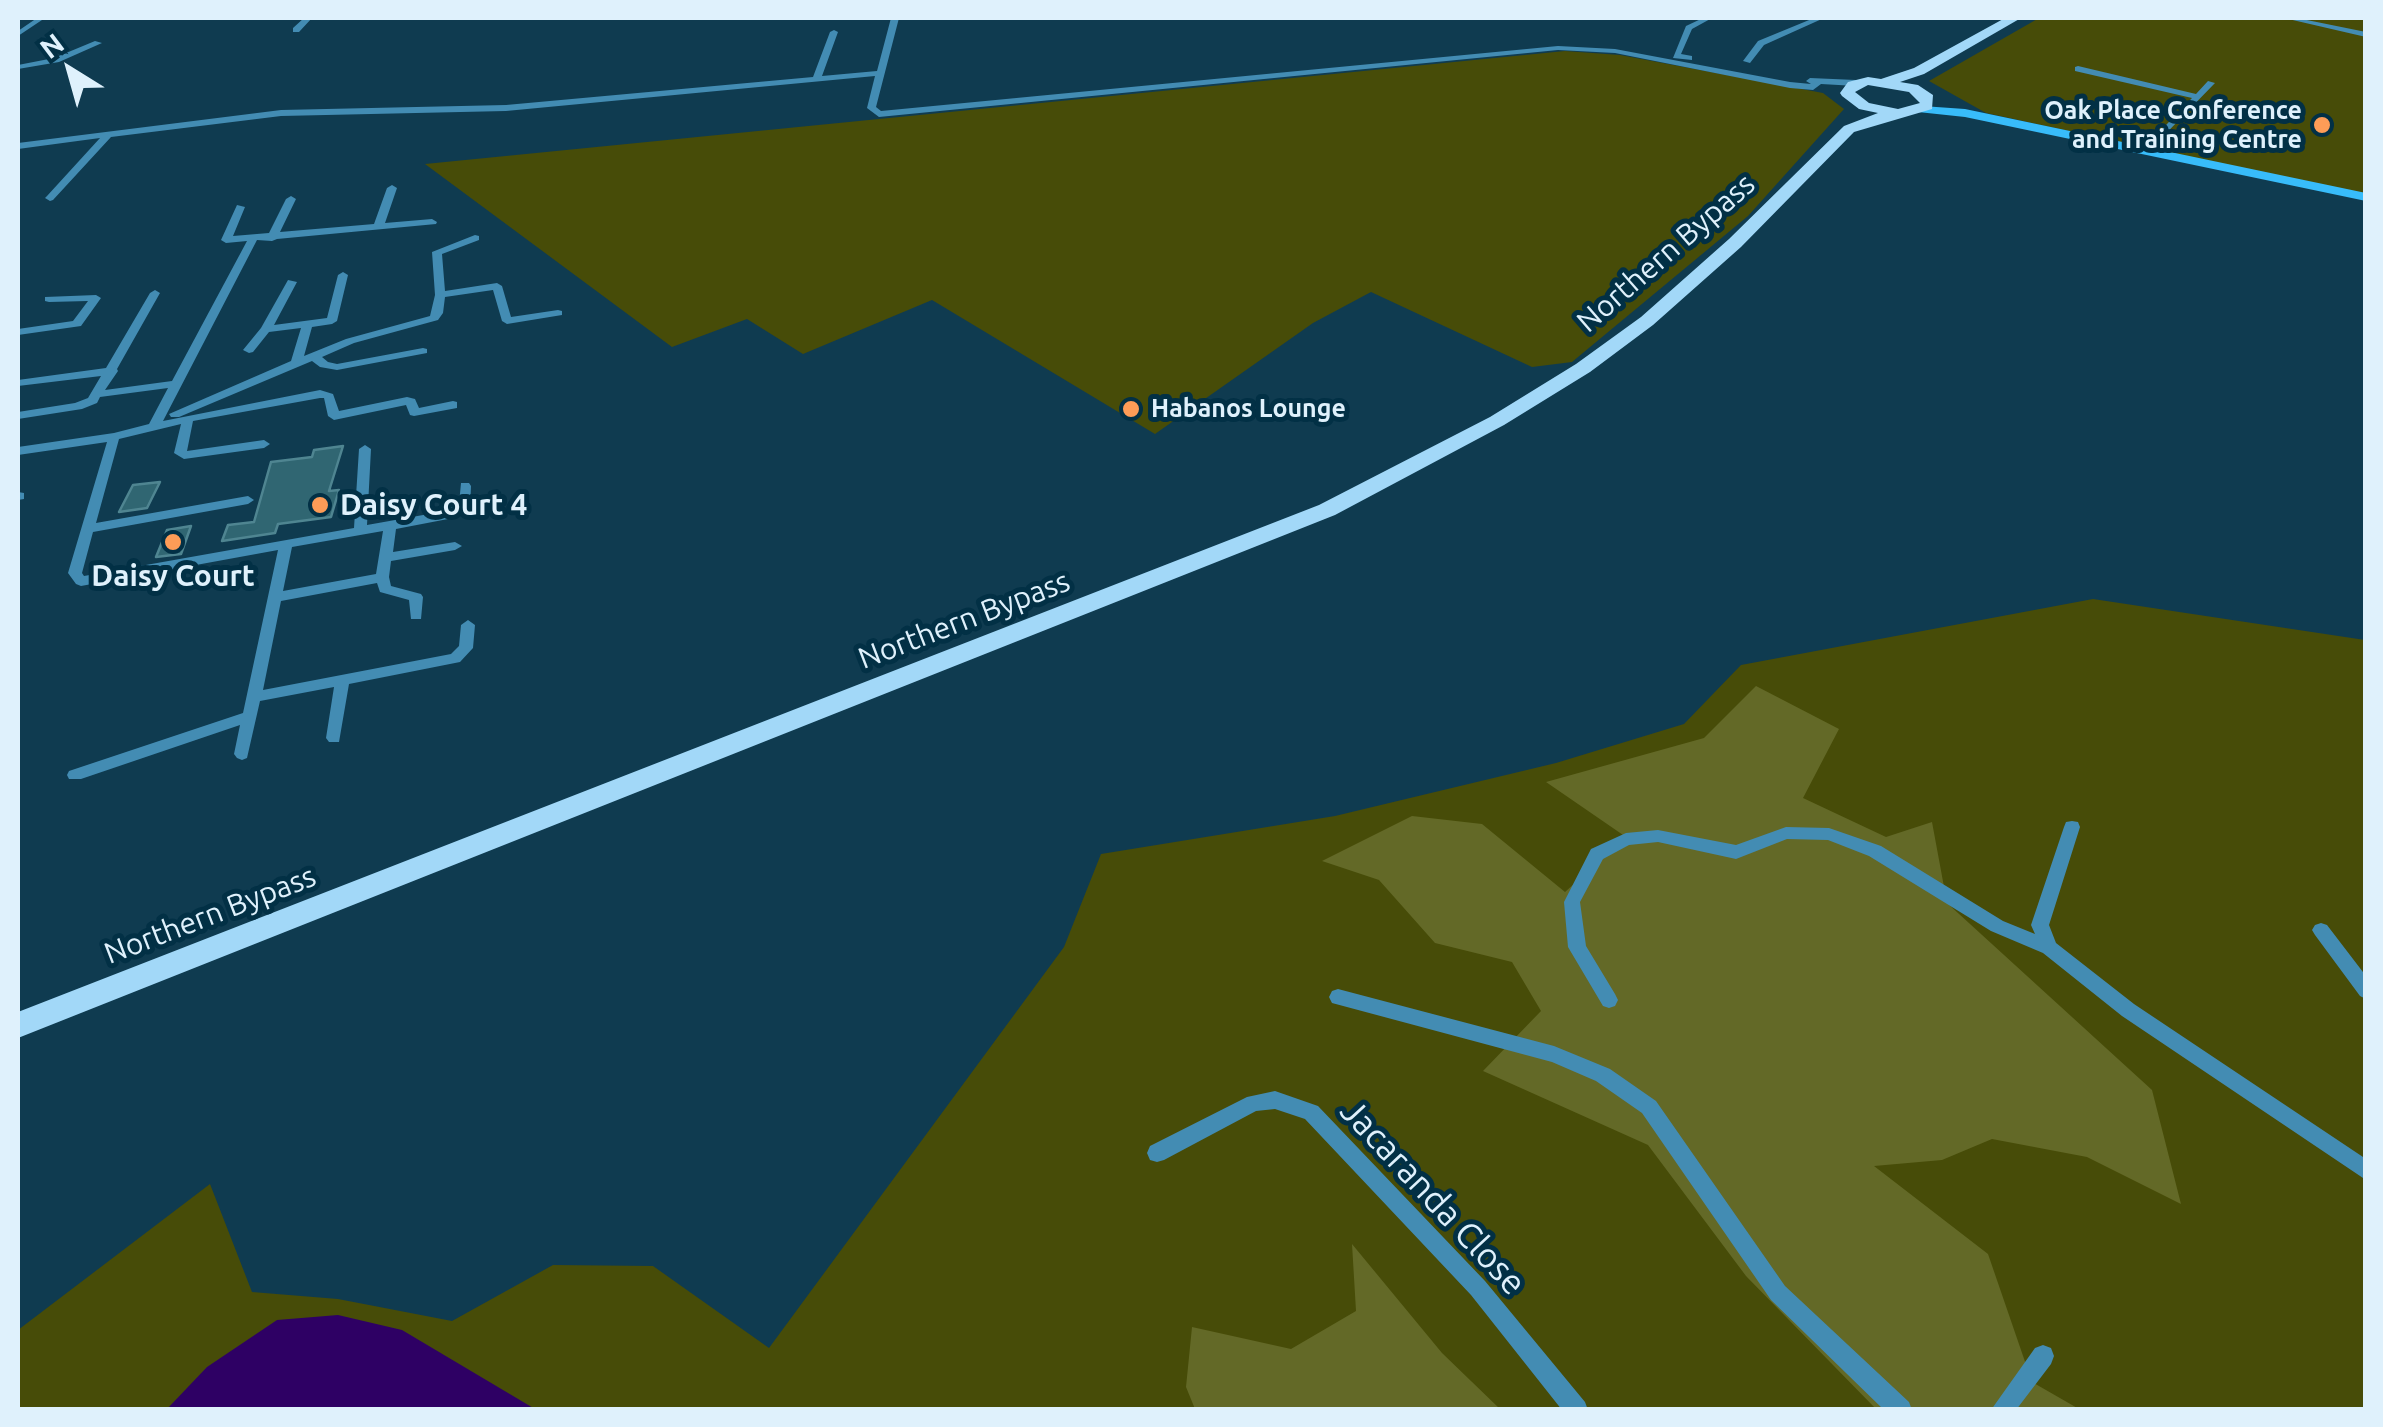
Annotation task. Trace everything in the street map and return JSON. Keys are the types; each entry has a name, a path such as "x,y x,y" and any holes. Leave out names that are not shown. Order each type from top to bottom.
{"main road":[{"path":"1887,82 1918,72 2014,18"},
{"path":"1913,88 1918,72"},
{"path":"1849,129 1925,104 1913,88 1887,82 1856,83 1848,92 1858,103 1892,113"},
{"path":"1849,129 1858,103"},
{"name":"Northern Bypass","path":"18,1025 1217,556 1337,505 1498,421 1583,368 1647,321 1735,243 1849,129"}],"street":[{"path":"18,34 40,18"},
{"path":"296,30 308,18"},
{"path":"895,18 870,108 889,114 1568,48 1615,51 1790,85 1822,84 1858,103"},
{"path":"1708,18 1689,28 1676,56 1822,84 1856,83"},
{"path":"1747,61 1761,43 1820,18"},
{"path":"2288,18 2366,35"},
{"path":"817,77 834,32"},
{"path":"18,67 56,60 98,43"},
{"path":"2078,69 2199,97"},
{"path":"18,146 303,111 523,107 879,73"},
{"path":"2146,151 2212,83"},
{"path":"1925,104 2366,197"},
{"path":"50,198 109,134"},
{"path":"378,228 392,188"},
{"path":"272,238 291,199"},
{"path":"240,207 225,239 432,222"},
{"path":"156,424 380,331 434,318 440,295 437,252 475,238"},
{"path":"156,424 253,239"},
{"path":"266,330 334,320 343,275"},
{"path":"249,350 266,330 292,282"},
{"path":"440,295 498,286 506,321 558,313"},
{"path":"99,394 154,293"},
{"path":"18,332 77,324 96,298 49,299"},
{"path":"296,365 307,325"},
{"path":"315,356 324,365 336,367 423,351"},
{"path":"18,384 112,371"},
{"path":"18,415 78,406 99,394 176,384"},
{"path":"18,451 114,436 156,424 320,394 329,396 334,416 407,402 414,412 452,406"},
{"path":"188,418 180,452 184,455 264,444"},
{"path":"114,436 76,573 81,581 285,547 462,509 465,486"},
{"path":"360,532 365,450"},
{"path":"87,529 248,500"},
{"path":"390,526 382,578 385,589 416,596 416,616"},
{"path":"386,558 455,546"},
{"path":"242,754 285,547"},
{"path":"276,597 382,578"},
{"path":"254,697 454,658 466,648 468,625"},
{"path":"334,738 342,680"},
{"path":"74,775 250,716"},
{"path":"2049,948 2040,925 2072,827"},
{"path":"1609,1000 1578,946 1572,902 1597,854 1626,840 1658,836 1736,852 1786,833 1829,834 1875,851 1997,926 2049,948 2128,1010 2366,1171"},
{"path":"2321,930 2366,991"},
{"path":"1338,997 1554,1054 1603,1075 1649,1107 1778,1293 1901,1410"},
{"name":"Jacaranda Close","path":"1157,1154 1254,1103 1275,1100 1311,1112 1478,1288 1577,1410"},
{"path":"2002,1410 2044,1356"}],"green space":[{"path":"2039,18 2365,18 2365,195 1986,113 1929,81"},
{"path":"1565,51 1620,55 1823,93 1844,109 1748,216 1572,362 1532,367 1371,292 1313,323 1155,434 932,300 803,354 747,319 672,347 425,164"},
{"path":"2093,599 2365,640 2365,1409 18,1410 18,1330 210,1184 252,1292 338,1299 452,1321 553,1265 653,1266 769,1348 1064,947 1101,854 1335,816 1556,763 1684,724 1741,665"},
{"path":"1756,686 1839,729 1803,798 1886,837 1932,822 1947,903 2152,1090 2181,1204 2087,1157 1992,1139 1942,1160 1874,1166 1988,1254 2032,1382 2079,1409 1876,1409 1746,1276 1648,1145 1483,1071 1541,1011 1512,962 1435,943 1379,880 1322,861 1412,816 1482,824 1565,892 1626,837 1546,782 1704,738"},
{"path":"1352,1244 1442,1353 1500,1409 1195,1409 1186,1387 1192,1327 1291,1349 1356,1311"}],"shaded area":[{"path":"338,1315 402,1330 535,1409 167,1409 207,1367 277,1320"}],"building":[{"path":"343,446 329,491 339,490 331,517 278,524 275,533 222,541 228,525 254,522 271,462 312,457 314,450"},
{"path":"160,482 147,508 119,512 133,485"},
{"name":"Daisy Court","path":"191,526 181,554 156,557 167,530"}],"place":[{"name":"Oak Place Conference and Training Centre","path":"2322,125"},
{"name":"Habanos Lounge","path":"1131,409"},
{"name":"Daisy Court 4","path":"320,505"},
{"name":"Daisy Court","path":"173,542"}]}
